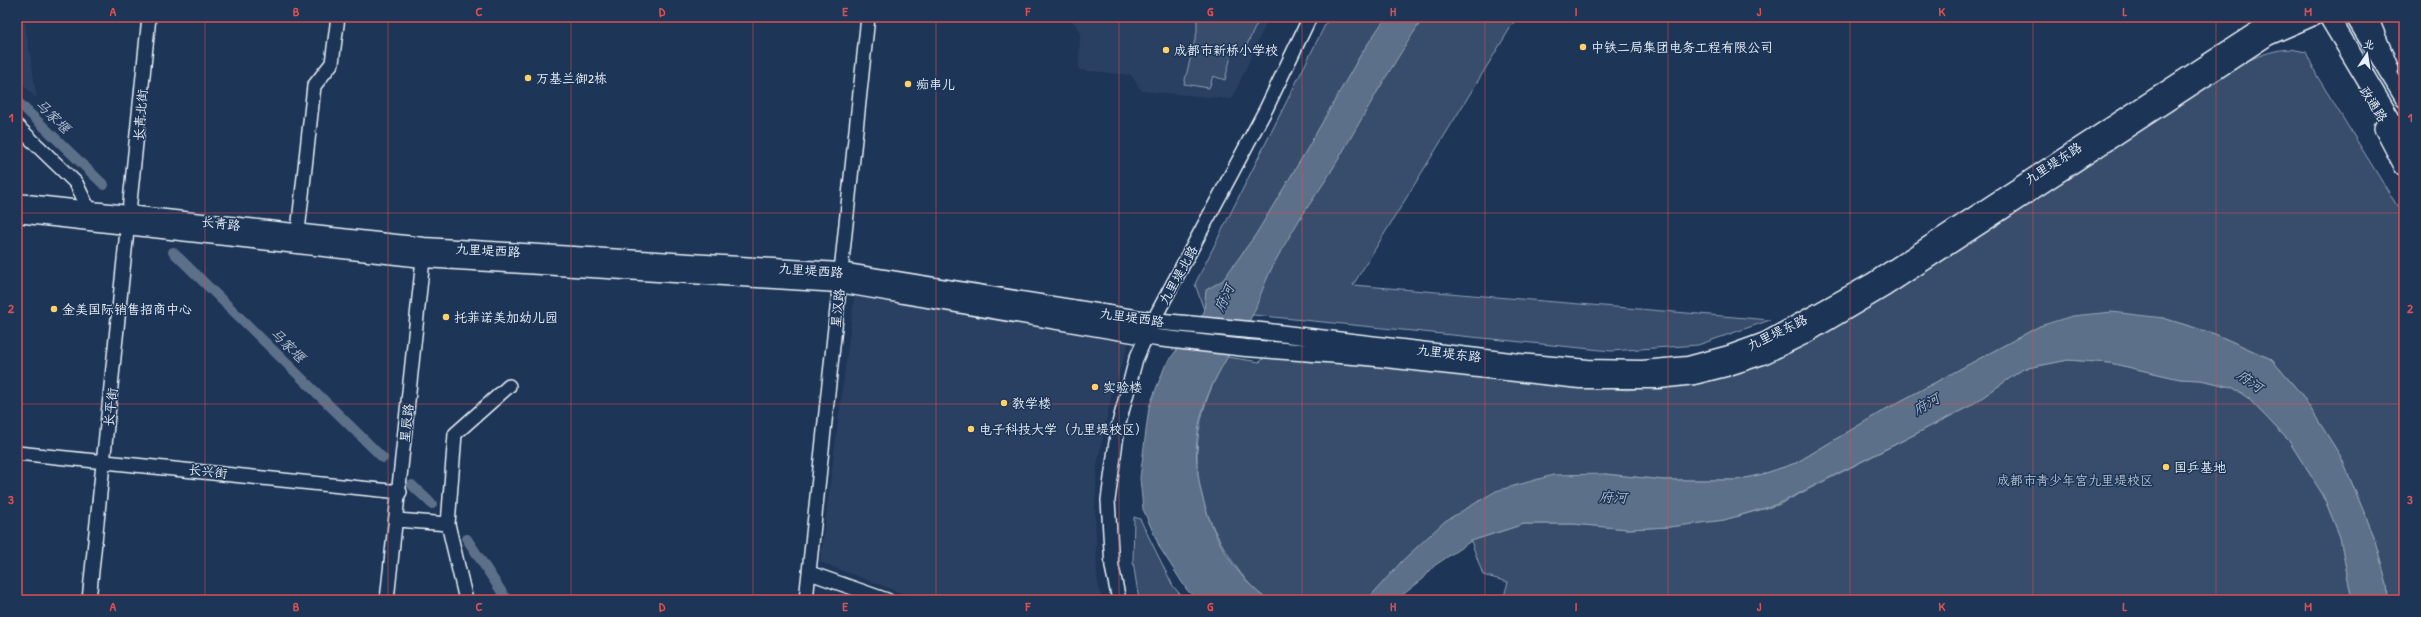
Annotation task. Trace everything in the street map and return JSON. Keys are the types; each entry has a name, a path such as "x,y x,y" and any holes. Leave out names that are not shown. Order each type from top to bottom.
{"highway":[{"path":"2329,17 2404,142"},
{"path":"2341,17 2404,124"},
{"path":"2371,98 2393,148 2404,166"}],"main road":[{"name":"九里堤东路","path":"1195,324 1588,368 1642,369 1688,365 1729,354 1764,341 1873,281 2277,17"},
{"path":"840,278 1145,337 1246,348 1367,357 1580,380 1659,380 1694,376 1726,368 1763,356 1804,336 1885,288 2268,37 2316,17"},
{"name":"政通路","path":"2316,17 2371,98 2404,151"},
{"path":"2354,17 2404,99"},
{"name":"长青路","path":"17,202 89,210 130,220 298,231 424,253"},
{"path":"17,214 130,220 424,253"},
{"name":"九里堤西路","path":"424,253 840,278 1152,321 1195,324"}],"street":[{"name":"长青北街","path":"130,220 149,17"},
{"path":"298,231 314,86 332,63 338,17"},
{"name":"星汉路","path":"806,600 868,17"},
{"name":"九里堤北路","path":"1118,600 1112,567 1108,500 1118,427 1136,359 1152,321 1266,109 1310,17"},
{"path":"2372,17 2397,82 2404,92"},
{"path":"17,126 76,182 89,210"},
{"name":"长平街","path":"89,600 130,220"},
{"name":"星辰路","path":"387,600 400,492 424,253"},
{"path":"466,600 448,524 455,434 509,386"},
{"name":"长兴街","path":"17,453 104,460 400,492"},
{"path":"397,520 448,524"},
{"path":"810,573 887,600"}],"shaded area":[{"path":"17,17 24,17 37,99 17,78"},
{"name":"成都市新桥小学校","path":"1069,17 1269,17 1232,99 1142,91 1131,75 1079,70 1080,30"},
{"name":"电子科技大学（九里堤校区）","path":"855,291 1129,342 1112,393 1097,465 1095,508 1097,578 1102,600 920,600 820,562"}],"green space":[{"path":"1197,17 1260,17 1243,53 1233,48 1225,80 1213,76 1209,88 1184,84 1197,32"},
{"path":"1329,17 1517,17 1353,285 1770,320 1698,345 1611,351 1204,310 1195,284"},
{"path":"2291,49 2306,52 2317,76 2404,217 2404,600 2388,600 2387,584 2373,534 2341,457 2302,395 2271,359 2215,334 2163,318 2040,326 1886,409 1796,463 1763,474 1737,480 1664,480 1605,474 1380,586 1367,600 1268,600 1250,585 1228,554 1214,530 1205,505 1199,480 1197,456 1199,431 1205,406 1214,381 1227,357 1260,362 1268,354 1627,390 1658,385 1775,357 1794,351 1831,329 2206,84 2247,61 2268,53"},
{"name":"成都市青少年宫九里堤校区","path":"2068,360 2110,363 2180,379 2201,380 2232,387 2248,398 2289,441 2323,495 2340,537 2352,600 1503,600 1508,582 1483,575 1471,541 1524,524 1573,524 1628,529 1669,527 1724,520 1778,505 1970,406 2023,369"},
{"path":"1134,517 1140,519 1173,586 1185,600 1139,600 1133,562"}],"water":[{"name":"府河","path":"1386,17 1424,17 1369,105 1332,170 1278,256 1266,280 1253,314 1214,381 1199,425 1196,448 1198,472 1202,497 1210,522 1221,545 1234,566 1250,585 1268,600 1197,600 1187,590 1160,548 1143,509 1140,478 1149,407 1165,366 1204,312 1206,290 1223,280 1256,234 1306,151 1361,54"},
{"name":"府河","path":"2112,312 2163,318 2215,334 2271,359 2302,395 2341,457 2373,534 2387,584 2388,600 2352,600 2340,537 2323,495 2289,441 2248,398 2232,387 2201,380 2180,379 2110,363 2068,360 2023,369 1970,406 1778,504 1724,520 1669,527 1628,529 1573,524 1524,524 1471,541 1434,566 1423,579 1396,600 1367,600 1402,561 1445,521 1496,491 1553,475 1605,474 1664,480 1737,480 1763,474 1796,463 1886,409 2040,326 2072,316"}],"waterway":[{"name":"马家堰","path":"17,101 104,185"},
{"name":"马家堰","path":"173,252 383,458"},
{"name":"马家堰","path":"412,485 432,504"},
{"name":"马家堰","path":"467,539 507,600"}],"place":[{"name":"中铁二局集团电务工程有限公司","path":"1583,47"},
{"name":"成都市新桥小学校","path":"1166,50"},
{"name":"万基兰御2栋","path":"528,78"},
{"name":"痴串儿","path":"908,84"},
{"name":"金美国际销售招商中心","path":"54,309"},
{"name":"托菲诺美加幼儿园","path":"446,317"},
{"name":"实验楼","path":"1095,387"},
{"name":"教学楼","path":"1004,403"},
{"name":"电子科技大学（九里堤校区）","path":"971,429"},
{"name":"国乒基地","path":"2166,467"}]}
